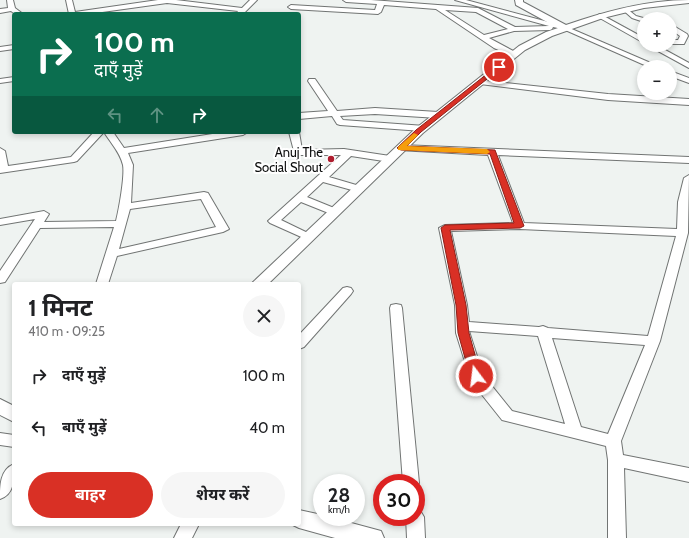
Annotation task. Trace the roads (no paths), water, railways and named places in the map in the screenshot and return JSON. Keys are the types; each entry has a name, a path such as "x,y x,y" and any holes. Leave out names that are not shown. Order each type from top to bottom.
{"street":[{"path":"10,0 12,9"},
{"path":"70,0 73,12"},
{"path":"88,12 170,1 241,12 254,0"},
{"path":"346,0 506,12"},
{"path":"458,0 565,28"},
{"path":"519,0 519,3 565,28 640,60"},
{"path":"261,282 422,128 522,48 549,34 600,16 644,6 689,1"},
{"path":"291,7 378,12 381,3"},
{"path":"436,7 497,46 514,55"},
{"path":"0,10 12,9 17,12"},
{"path":"478,10 514,29"},
{"path":"626,10 637,18"},
{"path":"600,16 637,37"},
{"path":"484,37 514,29 565,28"},
{"path":"677,29 684,36 682,42 677,42"},
{"path":"0,49 12,47"},
{"path":"664,52 689,66"},
{"path":"677,76 689,81"},
{"path":"0,81 12,79"},
{"path":"312,81 340,122 422,128"},
{"path":"480,82 608,97 689,102"},
{"path":"301,116 375,111 438,115"},
{"path":"0,151 2,170 74,159 97,134"},
{"path":"103,282 125,207 128,165 122,151 109,134"},
{"path":"122,151 230,134"},
{"path":"294,134 298,153 350,153 390,159"},
{"path":"401,148 689,160"},
{"path":"492,152 520,226"},
{"path":"308,237 274,221 350,153"},
{"path":"322,178 359,189"},
{"path":"617,538 616,460 613,441 653,341 682,233 689,178"},
{"path":"112,254 223,229 204,195 125,207"},
{"path":"300,198 335,212"},
{"path":"0,222 44,214 1,279 0,278"},
{"path":"37,225 120,224"},
{"path":"613,441 507,416 476,376 463,326 461,305 445,228 520,226 682,233"},
{"path":"301,342 347,291"},
{"path":"396,308 411,474"},
{"path":"463,326 543,331 653,341"},
{"path":"543,331 574,432"},
{"path":"0,406 12,414"},
{"path":"0,439 12,442"},
{"path":"616,460 689,475"},
{"path":"0,492 12,474"},
{"path":"301,520 373,538"},
{"path":"183,538 189,526"},
{"path":"415,526 416,538"}],"place":[{"name":"Anuj The Social Shout","path":"331,159"}]}
